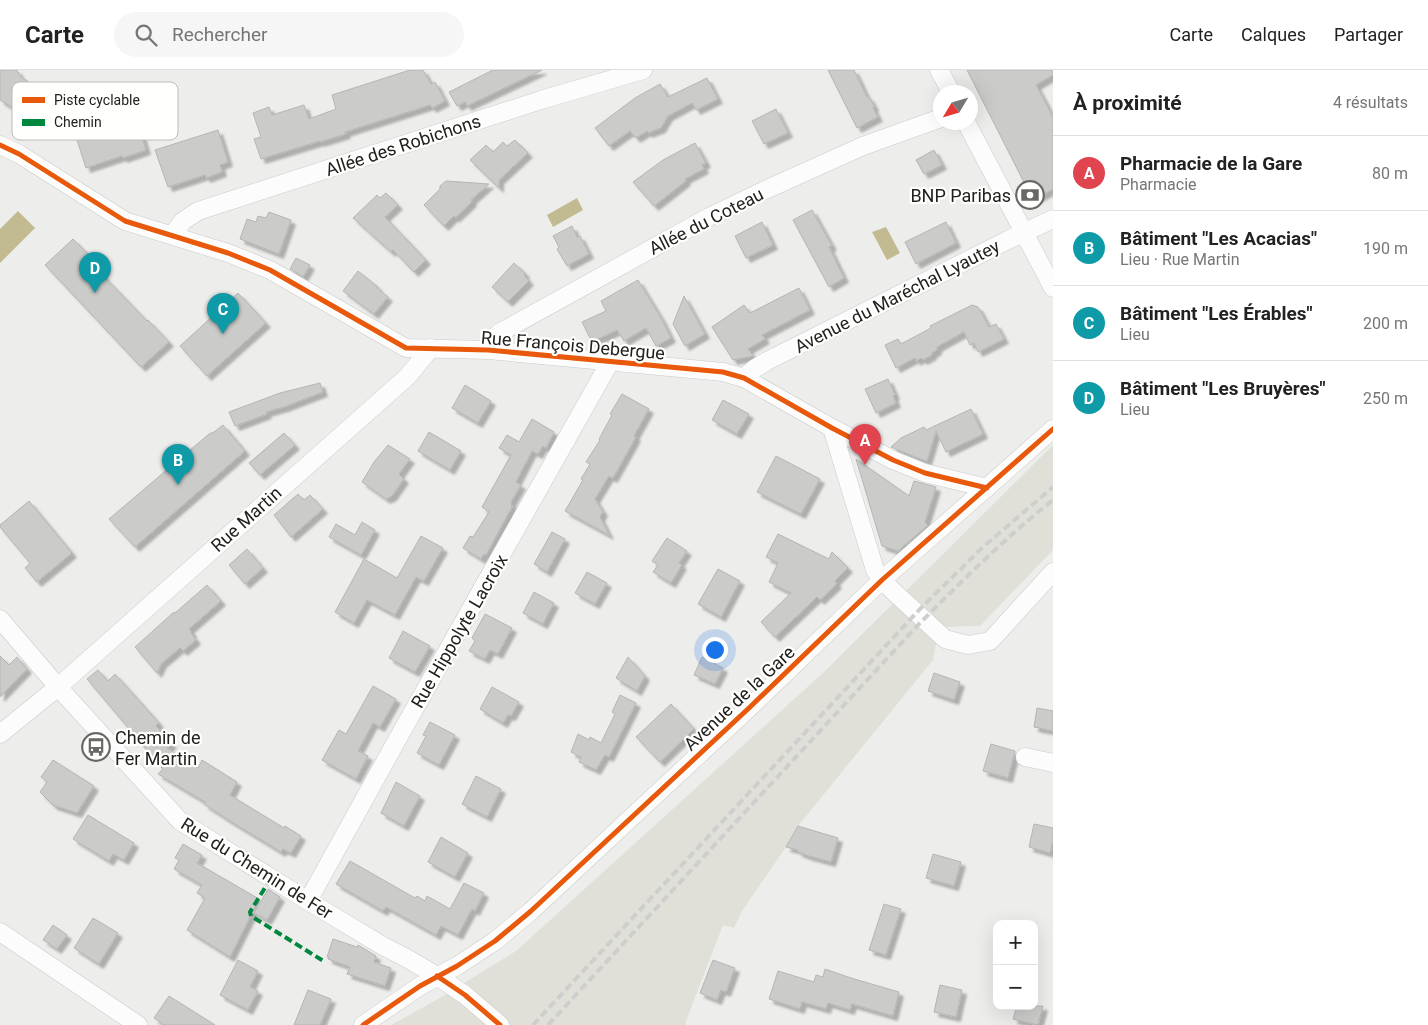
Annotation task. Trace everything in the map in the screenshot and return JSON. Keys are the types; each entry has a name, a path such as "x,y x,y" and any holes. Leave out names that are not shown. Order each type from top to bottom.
{"street":[{"name":"Allée des Robichons","path":"172,234 183,221 198,211 541,100 643,70"},
{"path":"939,70 947,85"},
{"name":"Allée du Coteau","path":"488,350 491,342 499,333 709,217 863,146 933,121"},
{"path":"970,130 1053,288"},
{"name":"Rue François Debergue","path":"1,147 19,154 125,221 228,252 270,270 406,348 488,350 723,372 744,378 893,460 925,473 987,488"},
{"name":"Avenue du Maréchal Lyautey","path":"744,378 766,361 1053,219"},
{"name":"Rue Martin","path":"0,734 58,687 411,373 431,348"},
{"name":"Rue Hippolyte Lacroix","path":"308,901 610,362"},
{"path":"832,428 875,570 882,580 945,639 968,645 990,641 1053,572"},
{"name":"Avenue de la Gare","path":"363,1025 420,986 456,966 495,940 531,911 749,708 882,580 1053,429"},
{"name":"Rue du Chemin de Fer","path":"0,619 58,687 180,821 308,901 437,976 465,995 500,1025"},
{"path":"1025,757 1053,763"},
{"path":"0,932 138,1025"}],"shaded area":[{"path":"577,198 583,210 553,227 547,215"},
{"path":"18,211 35,228 0,263 0,229"},
{"path":"886,227 900,253 887,260 872,232"},
{"path":"1053,445 1053,550 980,626 939,627 933,660 798,826 786,847 742,911 734,928 723,925 686,1025 391,1025 438,999 516,951 824,672"}],"building":[{"path":"0,70 17,70 21,77 29,82 12,82 12,107 0,100"},
{"path":"410,70 423,70 431,84 435,82 445,101 432,108 430,105 345,132 346,134 261,159 254,139 261,137 253,113 269,107 272,115 304,105 309,119 336,109 332,95"},
{"path":"493,70 542,70 467,106 465,102 457,106 449,92"},
{"path":"828,70 854,70 878,117 857,128"},
{"path":"967,70 1053,70 1053,75 1036,85 1053,117 1053,189 1033,200 978,92 978,85 975,85"},
{"path":"707,78 718,99 696,110 692,103 668,116 661,128 648,133 647,131 636,138 630,131 609,146 595,128 635,98 660,84 668,97"},
{"path":"776,109 788,133 764,144 752,121"},
{"path":"218,130 228,162 220,165 222,172 206,178 205,175 168,187 155,150"},
{"path":"77,140 143,140 146,150 86,168"},
{"path":"515,140 528,153 499,180 499,188 470,160 486,145 493,152 503,142 507,146"},
{"path":"695,143 706,163 702,165 704,169 685,179 686,181 654,206 633,182 663,160"},
{"path":"934,150 942,165 924,174 916,160"},
{"path":"446,181 489,184 455,218 454,216 444,226 424,205"},
{"path":"386,193 398,205 385,217 426,260 414,272 393,250 391,252 353,218 377,195 380,198"},
{"path":"812,210 832,246 829,247 844,278 829,287 793,220"},
{"path":"269,212 291,220 279,254 240,239 247,219 256,222 258,216 266,218"},
{"path":"762,222 773,245 746,258 735,236"},
{"path":"946,222 956,243 916,264 905,242"},
{"path":"572,226 577,237 580,236 589,254 567,266 557,249 559,247 553,236"},
{"path":"73,239 95,261 92,264 169,342 141,367 45,265"},
{"path":"296,258 310,265 303,277 290,269"},
{"path":"514,263 525,273 524,275 529,281 508,302 492,287"},
{"path":"358,271 388,297 374,314 343,291"},
{"path":"638,280 671,338 656,346 646,328 624,341 617,330 592,342 582,322 606,311 601,301"},
{"path":"799,288 810,310 762,335 765,339 748,349 753,356 733,360 712,327 744,305 750,313"},
{"path":"238,293 266,323 207,376 180,346"},
{"path":"684,296 705,334 685,346 673,324"},
{"path":"972,305 978,307 989,327 996,324 1004,339 978,352 974,343 970,345 964,332 937,347 937,350 932,355 923,360 921,358 916,361 915,358 896,368 885,345 898,339 901,344 931,328 930,326"},
{"path":"888,379 895,395 893,396 896,403 876,413 865,389"},
{"path":"320,383 323,392 266,412 267,414 235,426 229,412 280,393"},
{"path":"465,385 491,401 478,423 452,408"},
{"path":"622,394 649,409 613,478 609,476 595,499 603,512 600,517 609,535 565,511 583,480 581,479 590,464 586,462 600,440 612,415 610,414"},
{"path":"723,400 749,414 737,434 712,420"},
{"path":"971,409 983,434 946,452 936,431 927,461 891,447 901,438 924,427 926,430"},
{"path":"532,419 554,432 546,448 543,446 538,454 532,451 516,482 521,485 511,502 512,507 486,555 484,554 481,559 463,548 470,536 473,537 489,512 482,507 511,455 499,448 507,435 519,442"},
{"path":"223,425 245,451 135,547 109,519 209,434"},
{"path":"429,432 461,451 450,470 418,451"},
{"path":"284,433 295,445 260,475 249,463"},
{"path":"388,445 410,459 399,474 404,479 392,496 386,499 362,482 374,462"},
{"path":"776,456 820,479 801,514 757,492"},
{"path":"856,459 909,496 914,481 936,487 925,522 928,525 898,551 882,546"},
{"path":"298,494 304,500 310,495 323,509 291,537 274,515"},
{"path":"29,501 72,553 37,582 25,568 30,563 0,527"},
{"path":"362,522 375,530 361,555 329,537 336,524 355,535"},
{"path":"552,532 565,539 547,572 534,564"},
{"path":"778,534 829,559 832,552 848,568 835,581 837,584 820,600 817,597 775,637 761,622 791,593 769,582 778,563 766,557"},
{"path":"421,536 443,548 424,581 416,577 395,615 367,600 354,623 335,612 364,559 397,578"},
{"path":"667,538 687,551 679,563 682,565 671,583 653,572 658,565 652,561"},
{"path":"247,549 263,568 245,584 229,565"},
{"path":"718,569 740,581 721,617 698,604"},
{"path":"587,572 607,583 595,604 575,593"},
{"path":"207,585 221,601 189,629 196,640 183,651 180,648 162,663 157,673 135,647"},
{"path":"534,592 554,603 543,624 523,613"},
{"path":"485,614 512,628 498,654 490,650 485,659 469,651 475,641 472,638"},
{"path":"403,631 430,646 415,672 389,658"},
{"path":"0,656 9,665 17,657 27,669 0,697"},
{"path":"628,657 645,676 637,691 616,678"},
{"path":"702,657 723,668 715,684 694,675"},
{"path":"98,670 108,681 115,674 159,723 156,726 172,744 167,748 198,768 202,760 237,782 230,795 284,828 285,826 301,836 291,853 283,849 281,852 204,804 205,802 158,774 163,769 87,679"},
{"path":"934,673 960,682 954,700 928,691"},
{"path":"373,686 396,699 380,727 373,723 358,751 368,756 356,779 322,760 339,730 346,734"},
{"path":"492,687 519,702 511,716 508,715 503,723 480,709"},
{"path":"620,695 636,703 609,757 605,755 596,770 579,762 581,757 571,752 578,734 589,740 590,737 601,743 615,714 612,712"},
{"path":"671,704 694,729 660,762 636,737"},
{"path":"1037,708 1053,711 1053,731 1034,727"},
{"path":"430,722 455,735 439,765 417,753 426,736 423,735"},
{"path":"991,744 1015,751 1008,778 983,771"},
{"path":"53,760 94,786 77,813 53,805 40,792 47,782 41,777"},
{"path":"476,776 501,789 487,817 462,804"},
{"path":"396,782 420,796 404,826 381,813"},
{"path":"88,815 134,843 124,860 113,854 109,861 73,839"},
{"path":"1034,824 1053,828 1050,853 1029,847"},
{"path":"798,826 838,838 831,862 786,847"},
{"path":"441,837 468,853 455,877 428,862"},
{"path":"183,844 202,855 197,863 259,899 230,957 187,930 205,898 197,893 202,885 174,869 179,860 175,858"},
{"path":"933,854 961,862 954,886 926,878"},
{"path":"350,861 415,898 417,896 425,901 427,896 450,909 464,883 484,893 475,911 472,909 458,935 441,926 436,935 386,907 383,911 336,884"},
{"path":"268,889 280,897 267,920 254,913"},
{"path":"884,904 901,909 886,955 869,950"},
{"path":"93,918 118,933 99,964 74,948"},
{"path":"53,925 67,935 57,949 43,940"},
{"path":"333,939 357,947 358,945 376,956 374,962 391,968 385,986 347,974 350,967 328,959"},
{"path":"238,960 258,971 250,987 258,991 248,1010 220,995"},
{"path":"713,960 735,968 726,992 721,990 717,1000 700,993"},
{"path":"825,969 899,992 893,1016 852,1004 850,1010 828,1003 826,1009 802,1002 800,1009 769,999 778,971 814,982 816,975 823,977"},
{"path":"940,985 962,990 956,1017 934,1012"},
{"path":"308,990 331,999 320,1025 294,1025"},
{"path":"169,996 215,1025 164,1025 154,1018"},
{"path":"1038,1006 1043,1006 1038,1025 1013,1019 1016,1010 1038,1010"}],"railway":[{"path":"533,1025 920,609 983,547 1053,487"},
{"path":"548,1025 919,624 1001,545 1053,500"}],"marked path":[{"path":"271,878 250,912 251,916 325,962"}],"cycle path":[{"path":"0,145 19,154 125,221 228,253 270,270 406,348 488,350 723,372 744,378 893,460 925,473 987,488"},
{"path":"363,1025 420,986 457,966 495,941 531,911 749,708 882,580 1053,429"},
{"path":"437,976 465,995 500,1025"}],"place":[{"name":"BNP Paribas","path":"1030,195"},
{"name":"Bâtiment \"Les Bruyères\"","path":"95,293"},
{"name":"Bâtiment \"Les Érables\"","path":"223,334"},
{"name":"Pharmacie de la Gare","path":"865,465"},
{"name":"Bâtiment \"Les Acacias\"","path":"178,485"},
{"name":"Chemin de Fer Martin","path":"96,747"}]}
